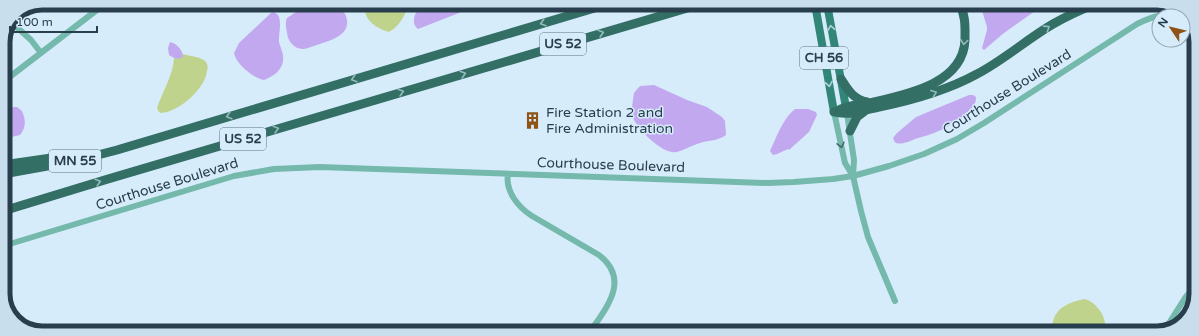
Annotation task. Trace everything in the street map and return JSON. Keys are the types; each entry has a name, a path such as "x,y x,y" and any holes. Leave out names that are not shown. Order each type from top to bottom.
{"highway":[{"name":"US 52","path":"10,165 85,153 146,140 588,10"},
{"name":"US 52","path":"10,206 61,193 681,10"},
{"path":"850,131 857,117 870,106 923,89 934,84 953,69 961,57 964,43 965,24 962,10"},
{"path":"834,112 931,95 954,86 978,74 1053,24 1080,10"},
{"path":"841,79 849,92 855,98 870,106"},
{"name":"MN 55","path":"10,173 75,161 117,150 146,140"},
{"path":"10,209 61,193"}],"main road":[{"name":"CH 56","path":"816,10 834,112"},
{"name":"CH 56","path":"828,10 846,110"}],"street":[{"path":"10,77 97,10"},
{"name":"Courthouse Boulevard","path":"10,244 234,176 274,169 320,167 767,183 833,179 853,176 906,161 957,139 1137,24 1151,18"},
{"path":"14,25 31,40 41,53"},
{"path":"846,110 854,160 853,176"},
{"path":"834,112 846,163 853,176 868,237 896,301"},
{"path":"508,174 511,192 517,203 522,208 532,216 599,255 610,267 614,279 613,295 594,326"},
{"path":"1169,324 1189,293"}],"green space":[{"path":"365,10 406,10 402,20 393,30 389,32 374,25 366,14"},
{"path":"183,54 199,58 206,62 208,68 205,78 202,85 183,104 176,109 161,113 157,108 170,78 174,58 183,57"},
{"path":"1085,299 1089,300 1103,315 1104,326 1052,326 1057,313 1066,305"}],"shaded area":[{"path":"299,10 342,10 345,14 347,26 341,35 336,38 310,48 300,49 294,46 289,40 286,25 287,18"},
{"path":"418,10 464,10 418,29 414,23"},
{"path":"982,10 1037,10 1004,33 984,50 982,48 987,27"},
{"path":"272,12 276,13 280,20 279,42 283,53 283,60 281,68 275,74 264,80 255,76 241,66 234,53 239,43"},
{"path":"170,42 179,47 183,57 176,58 169,55 168,48"},
{"path":"654,85 687,100 707,107 722,117 725,121 726,135 677,152 665,150 659,146 641,130 632,114 634,93 640,86"},
{"path":"969,95 976,97 973,107 951,125 935,133 901,144 894,142 893,138 897,133 916,117"},
{"path":"17,107 22,111 25,121 20,135 10,137 10,108"},
{"path":"795,109 808,109 816,112 817,115 809,132 789,150 788,149 773,155 770,151 783,123"}],"place":[{"name":"Fire Station 2 and Fire Administration","path":"533,120"}]}
